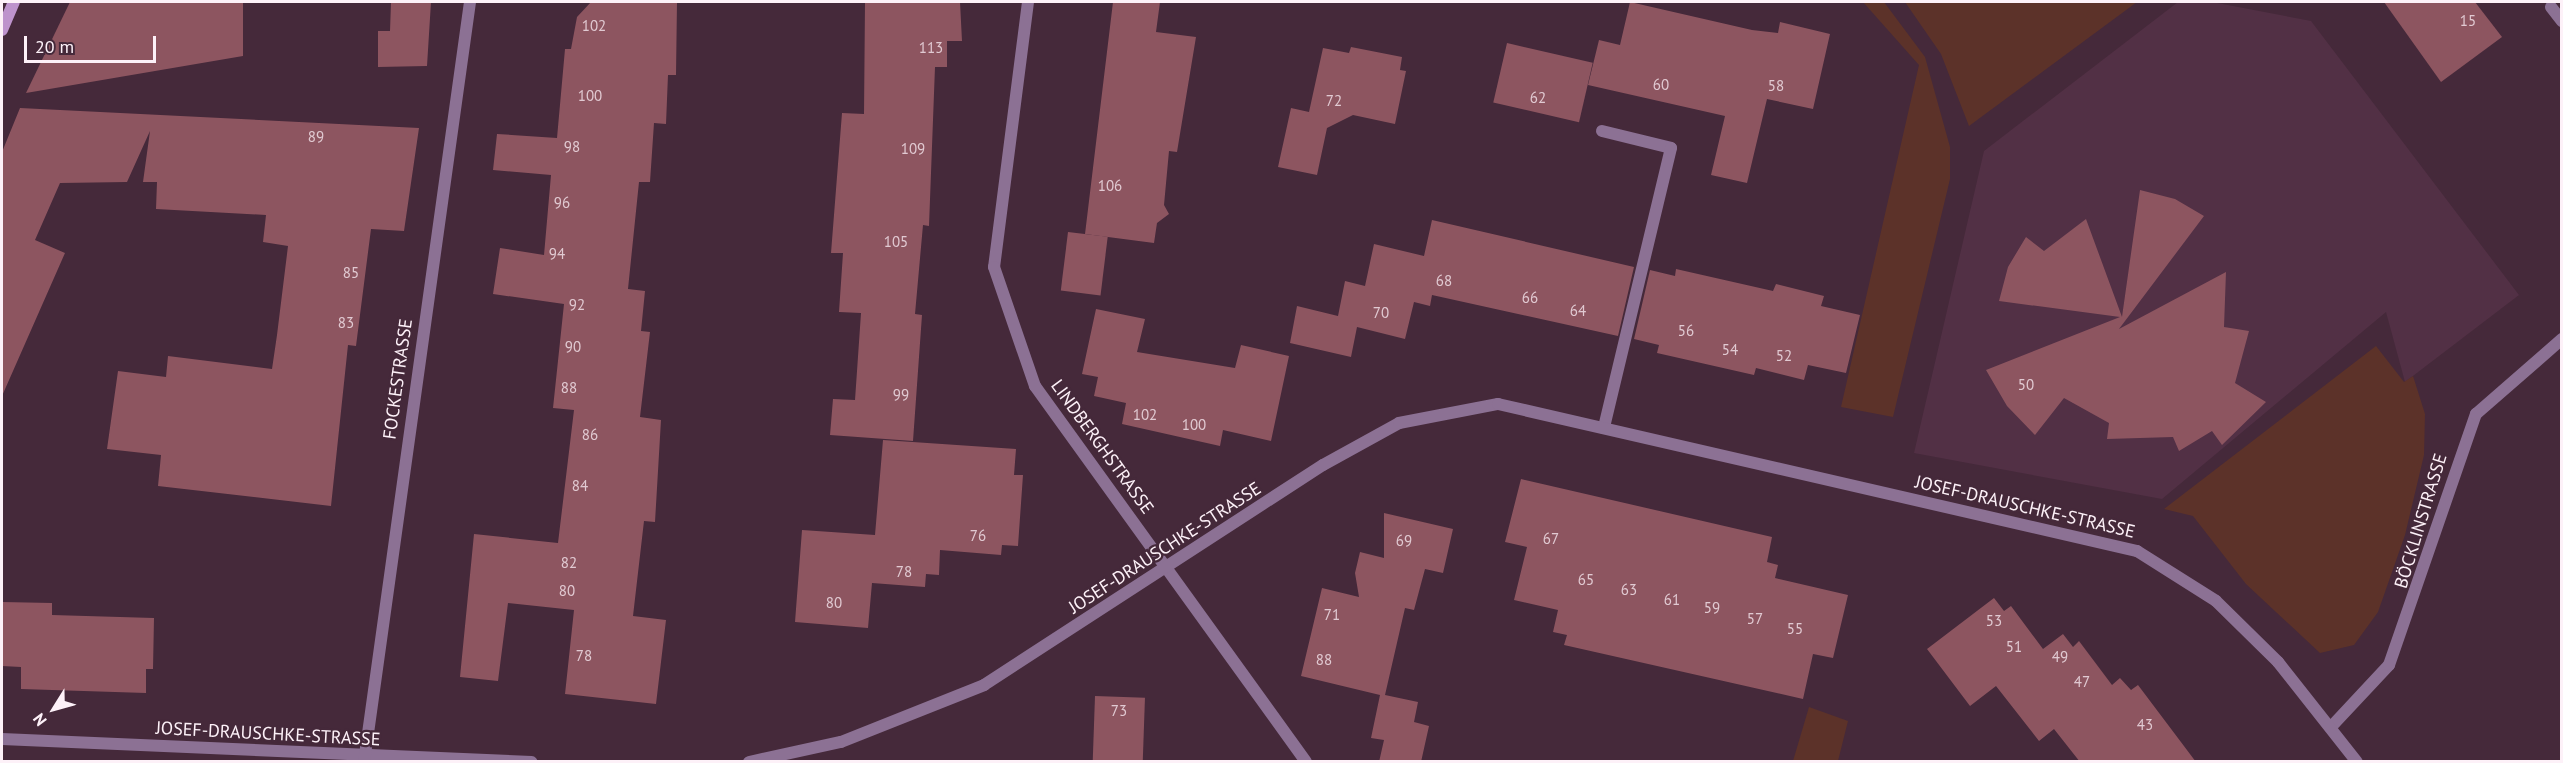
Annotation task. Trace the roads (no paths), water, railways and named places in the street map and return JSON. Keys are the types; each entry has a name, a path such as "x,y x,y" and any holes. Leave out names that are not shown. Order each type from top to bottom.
{"street":[{"path":"2,30 14,2"},
{"name":"FOCKESTRASSE","path":"364,759 470,2"},
{"name":"LINDBERGHSTRASSE","path":"1028,2 994,267 1035,386 1306,762"},
{"path":"2551,7 2562,21"},
{"path":"1602,131 1671,148 1604,429"},
{"name":"BÖCKLINSTRASSE","path":"2331,727 2389,665 2476,414 2562,339"},
{"name":"JOSEF-DRAUSCHKE-STRASSE","path":"749,762 841,742 984,685 1168,570 1323,465 1399,423 1498,404 2137,551 2216,601 2278,662 2357,762"},
{"name":"JOSEF-DRAUSCHKE-STRASSE","path":"2,739 364,759 532,762"}]}
